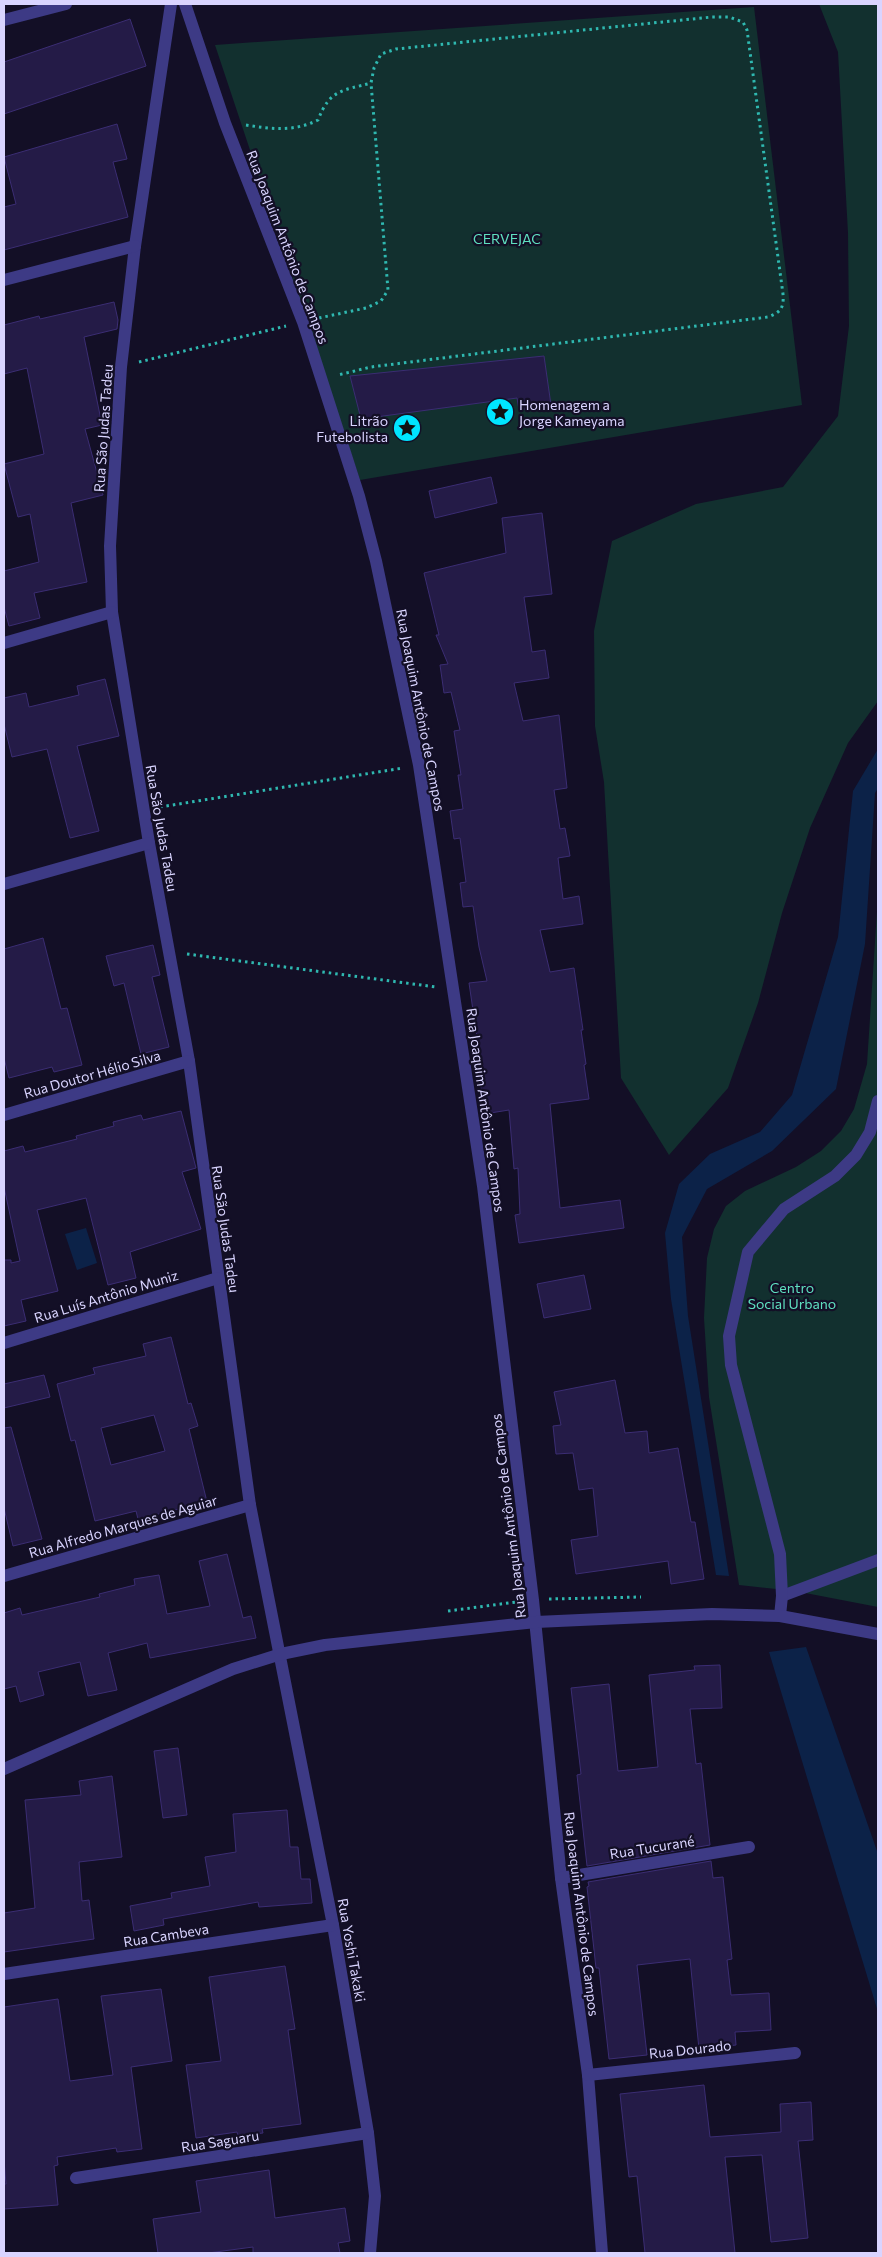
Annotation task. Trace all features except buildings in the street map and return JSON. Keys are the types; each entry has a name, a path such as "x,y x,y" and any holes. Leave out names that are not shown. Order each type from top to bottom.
{"street":[{"path":"4,20 66,4"},
{"name":"Rua São Judas Tadeu","path":"171,4 135,246 121,366 110,546 112,612 148,843 170,951 189,1061 250,1505 280,1654"},
{"name":"Rua Joaquim Antônio de Campos","path":"185,4 225,123 303,322 320,381 369,530 419,765 482,1186 536,1622 561,1878 588,2075 602,2253"},
{"path":"4,280 135,246"},
{"path":"4,643 112,612"},
{"path":"4,884 148,843"},
{"name":"Rua Doutor Hélio Silva","path":"4,1115 189,1061"},
{"path":"780,1616 782,1596 780,1554 731,1365 729,1336 748,1252 784,1209 835,1176 856,1155 870,1132 878,1101"},
{"name":"Rua Luís Antônio Muniz","path":"4,1343 218,1278"},
{"name":"Rua Alfredo Marques de Aguiar","path":"4,1576 250,1505"},
{"path":"782,1596 878,1560"},
{"path":"4,1769 217,1676 280,1654 326,1645 536,1622 712,1614 780,1616 878,1634"},
{"name":"Rua Yoshi Takaki","path":"280,1654 333,1925 368,2133 375,2196 370,2253"},
{"name":"Rua Tucurané","path":"561,1878 749,1847"},
{"name":"Rua Cambeva","path":"4,1974 333,1925"},
{"name":"Rua Dourado","path":"588,2075 795,2053"},
{"name":"Rua Saguaru","path":"76,2178 368,2133"}],"path":[{"path":"121,366 366,308 381,301 388,290 372,83 374,68 381,54 396,49 712,17 729,17 743,22 747,30 784,305 779,313 768,317 371,367 320,381"},
{"path":"225,123 278,129 303,127 318,120 323,107 334,94 372,83"},
{"path":"143,810 419,765"},
{"path":"170,951 454,990"}],"green space":[{"path":"819,4 878,4 878,701 848,743 810,828 782,913 758,1003 728,1088 669,1155 621,1078 604,782 595,726 594,631 612,541 696,504 783,487 838,416 849,326 848,233 838,52"},
{"name":"CERVEJAC","path":"754,7 802,405 360,480 215,45"},
{"name":"Centro Social Urbano","path":"878,896 878,1607 795,1591 739,1585 709,1397 704,1318 707,1258 714,1229 726,1206 745,1191 796,1167 821,1151 841,1131 854,1109 867,1064"}],"water":[{"path":"878,749 878,788 875,793 865,944 836,1089 772,1151 707,1189 682,1237 688,1316 729,1576 716,1575 671,1299 665,1233 679,1184 710,1154 760,1132 792,1095 838,937 853,791"},
{"path":"86,1228 97,1263 77,1270 65,1234"},
{"path":"806,1647 878,1854 878,2012 769,1652"}],"place":[{"name":"Homenagem a Jorge Kameyama","path":"500,412"},
{"name":"Litrão Futebolista","path":"407,428"}]}
